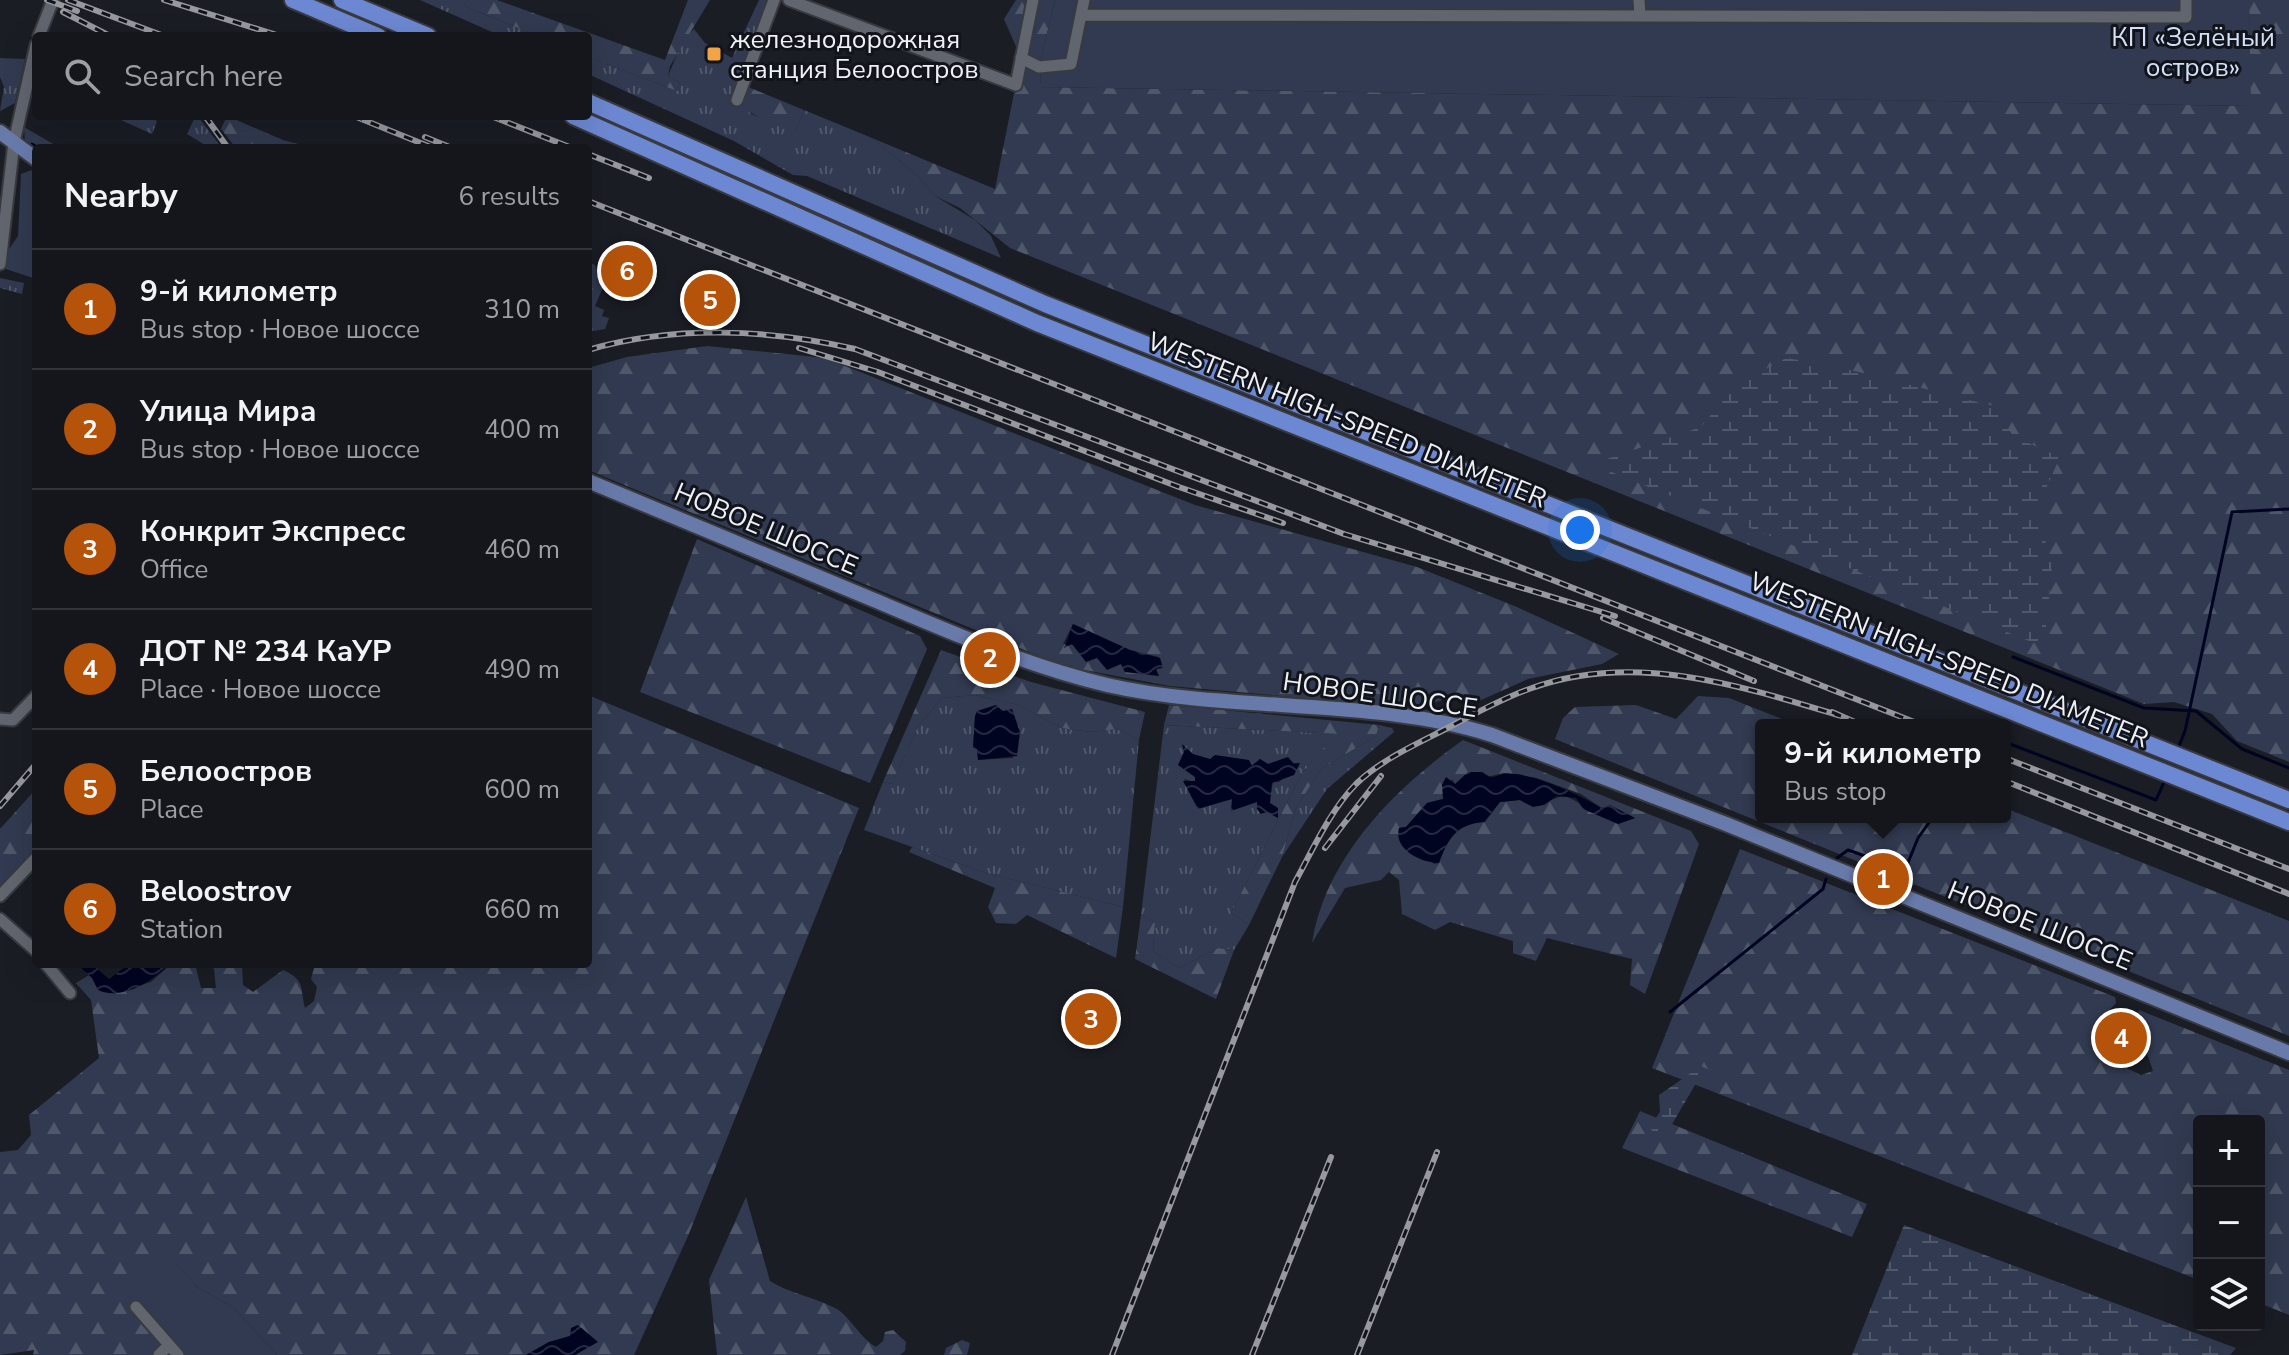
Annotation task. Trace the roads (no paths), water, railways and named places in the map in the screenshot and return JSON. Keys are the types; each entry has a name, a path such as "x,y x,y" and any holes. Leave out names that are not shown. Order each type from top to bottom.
{"highway":[{"path":"293,0 369,32"},
{"path":"342,0 418,32"},
{"name":"WESTERN HIGH-SPEED DIAMETER","path":"592,104 1001,286 2289,800"},
{"name":"WESTERN HIGH-SPEED DIAMETER","path":"582,120 1022,317 2289,822"}],"main road":[{"path":"0,132 32,156"},
{"name":"НОВОЕ ШОССЕ","path":"592,483 940,628 1062,674 1161,695 1428,721 1492,735 1726,824 2289,1053"}],"street":[{"path":"41,32 53,0"},
{"path":"737,100 774,0"},
{"path":"789,0 1016,85 1033,0"},
{"path":"1021,58 1039,67 1071,64 1084,0"},
{"path":"1639,0 1640,16"},
{"path":"1081,15 2186,17 2186,0"},
{"path":"0,264 14,142 32,63"},
{"path":"2,720 13,720 32,700"},
{"path":"0,896 32,862"},
{"path":"0,919 32,947"},
{"path":"49,968 70,993"},
{"path":"136,1307 178,1355"},
{"path":"159,1355 168,1346"}],"water":[{"path":"1073,624 1130,650 1160,658 1163,668 1156,669 1159,676 1125,672 1121,664 1107,670 1097,658 1086,662 1072,644 1064,648"},
{"path":"996,705 1003,711 1012,709 1020,732 1017,756 978,760 977,749 973,748 975,716 977,711"},
{"path":"1182,744 1193,754 1210,759 1215,755 1249,760 1252,766 1260,759 1268,764 1288,757 1294,764 1300,763 1294,775 1272,783 1270,803 1278,808 1278,818 1267,812 1261,814 1257,802 1231,811 1232,799 1198,809 1183,781 1195,781 1195,777 1178,765 1184,752"},
{"path":"1468,772 1482,772 1490,777 1503,774 1526,776 1568,790 1601,808 1610,805 1635,818 1618,824 1583,809 1576,798 1557,796 1544,805 1533,807 1520,800 1500,802 1484,822 1466,826 1454,834 1439,863 1410,854 1400,843 1399,828 1406,827 1427,803 1443,799 1442,785 1446,777 1455,784"},
{"path":"81,968 97,968 109,979 124,968 165,968 137,988 117,993 98,990 92,978"},
{"path":"578,1325 598,1342 575,1355 526,1355 549,1342 570,1336 571,1328"}],"waterway":[{"path":"2177,751 2185,731 2232,512 2289,509"},
{"path":"2013,657 2144,708 2196,711 2242,749 2289,768"},
{"path":"2011,744 2156,800 2165,780"},
{"path":"1837,858 1848,850 1905,870 1918,838 1929,823"},
{"path":"1670,1012 1823,889 1826,879"}],"railway":[{"path":"47,0 77,11"},
{"path":"68,0 153,32"},
{"path":"164,0 267,32"},
{"path":"63,12 102,32"},
{"path":"208,120 225,144"},
{"path":"364,120 423,144"},
{"path":"501,120 562,144"},
{"path":"425,137 442,144"},
{"path":"592,156 649,178"},
{"path":"592,203 1907,719"},
{"path":"592,349 654,336 688,333 789,337 855,349 1344,534 1615,616"},
{"path":"799,348 878,372 1179,487 1283,523"},
{"path":"1603,618 1754,681"},
{"path":"1112,1355 1295,882 1338,806 1367,774 1483,709 1532,688 1571,677 1609,673 1688,677 1727,684 1841,716"},
{"path":"1832,712 1848,719"},
{"path":"2011,760 2289,869"},
{"path":"0,806 32,769"},
{"path":"1325,848 1381,776"},
{"path":"2011,783 2289,894"},
{"path":"1357,1355 1437,1152"},
{"path":"1252,1355 1331,1157"}],"place":[{"name":"железнодорожная станция Белоостров","path":"714,54"},
{"name":"Beloostrov","path":"627,271"},
{"name":"Белоостров","path":"710,300"},
{"name":"Улица Мира","path":"990,658"},
{"name":"9-й километр","path":"1883,879"},
{"name":"Конкрит Экспресс","path":"1091,1019"},
{"name":"ДОТ № 234 КаУР","path":"2121,1038"}],"park label":[{"name":"КП «Зелёный остров»","path":"2193,52"}]}
